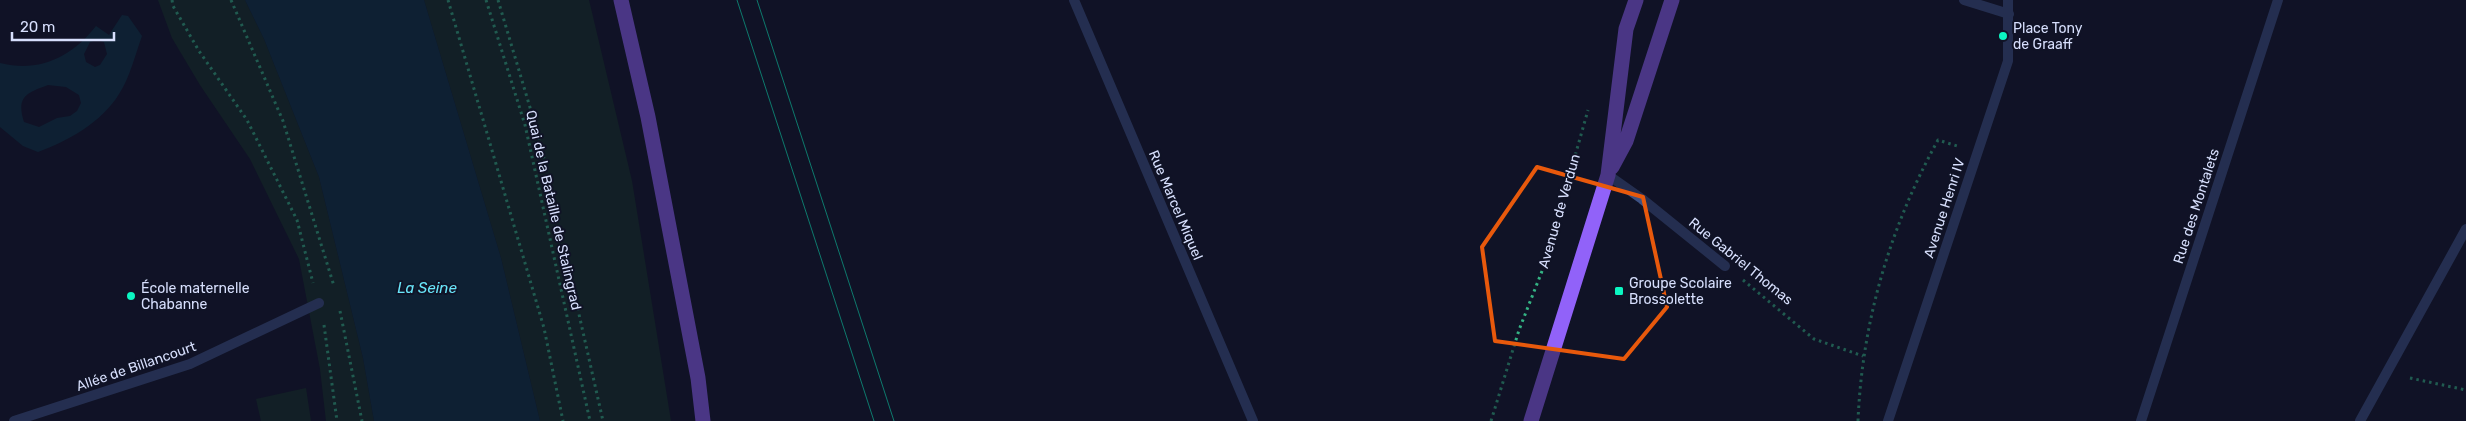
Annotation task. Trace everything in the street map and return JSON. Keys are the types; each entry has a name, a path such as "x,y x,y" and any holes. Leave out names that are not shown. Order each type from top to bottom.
{"main road":[{"path":"621,0 648,117 698,378 703,421"},
{"path":"1531,421 1608,175 1626,29 1636,0"},
{"path":"1608,175 1626,141 1672,0"}],"street":[{"name":"Rue Marcel Miquel","path":"1074,0 1253,421"},
{"path":"1964,0 2009,14"},
{"name":"Avenue Henri IV","path":"1888,421 2008,61 2008,0"},
{"name":"Rue des Montalets","path":"2140,421 2278,0"},
{"name":"Rue Gabriel Thomas","path":"1608,175 1642,199 1725,266"},
{"path":"2360,421 2466,229"},
{"name":"Allée de Billancourt","path":"14,421 190,364 319,303"}],"path":[{"path":"172,0 173,6 199,51 247,120 296,220 326,331 337,421"},
{"path":"231,0 284,121 336,293"},
{"path":"448,0 544,328 562,421"},
{"path":"486,0 525,125 590,421"},
{"name":"Quai de la Bataille de Stalingrad","path":"498,0 540,141 602,421"},
{"name":"Avenue de Verdun","path":"1491,421 1519,330 1544,266 1589,108"},
{"path":"1858,421 1863,356 1876,295 1893,237 1917,178 1938,140 1977,152"},
{"name":"Rue Gabriel Thomas","path":"1725,266 1814,339 1863,356"},
{"path":"338,302 362,421"},
{"path":"2387,373 2466,390"}],"highlighted area":[{"path":"1537,167 1643,197 1667,307 1624,359 1495,341 1482,247"}],"green space":[{"path":"158,0 245,0 264,39 319,177 363,358 374,421 326,421 320,369 299,259 250,159 200,85 172,38"},
{"path":"424,0 589,0 632,181 671,421 540,421 501,258"},
{"path":"306,388 311,421 261,421 256,399"}],"water":[{"name":"La Seine","path":"245,0 424,0 501,258 540,421 374,421 363,358 319,177 264,39"},
{"path":"122,15 128,16 142,36 123,87 112,104 94,122 61,142 38,152 23,146 0,127 0,63 28,66 54,60 76,46 96,26 109,35","holes":["97,40 104,42 107,54 100,65 95,67 86,62 84,54 90,42","48,85 66,87 79,95 81,103 77,111 70,116 57,118 39,127 24,122 21,107 22,101 29,94"]}],"tram line":[{"path":"737,0 874,421"},
{"path":"757,0 894,421"}],"place":[{"name":"Place Tony de Graaff","path":"2003,36"},
{"name":"Groupe Scolaire Brossolette","path":"1619,291"},
{"name":"École maternelle Chabanne","path":"131,296"}]}
